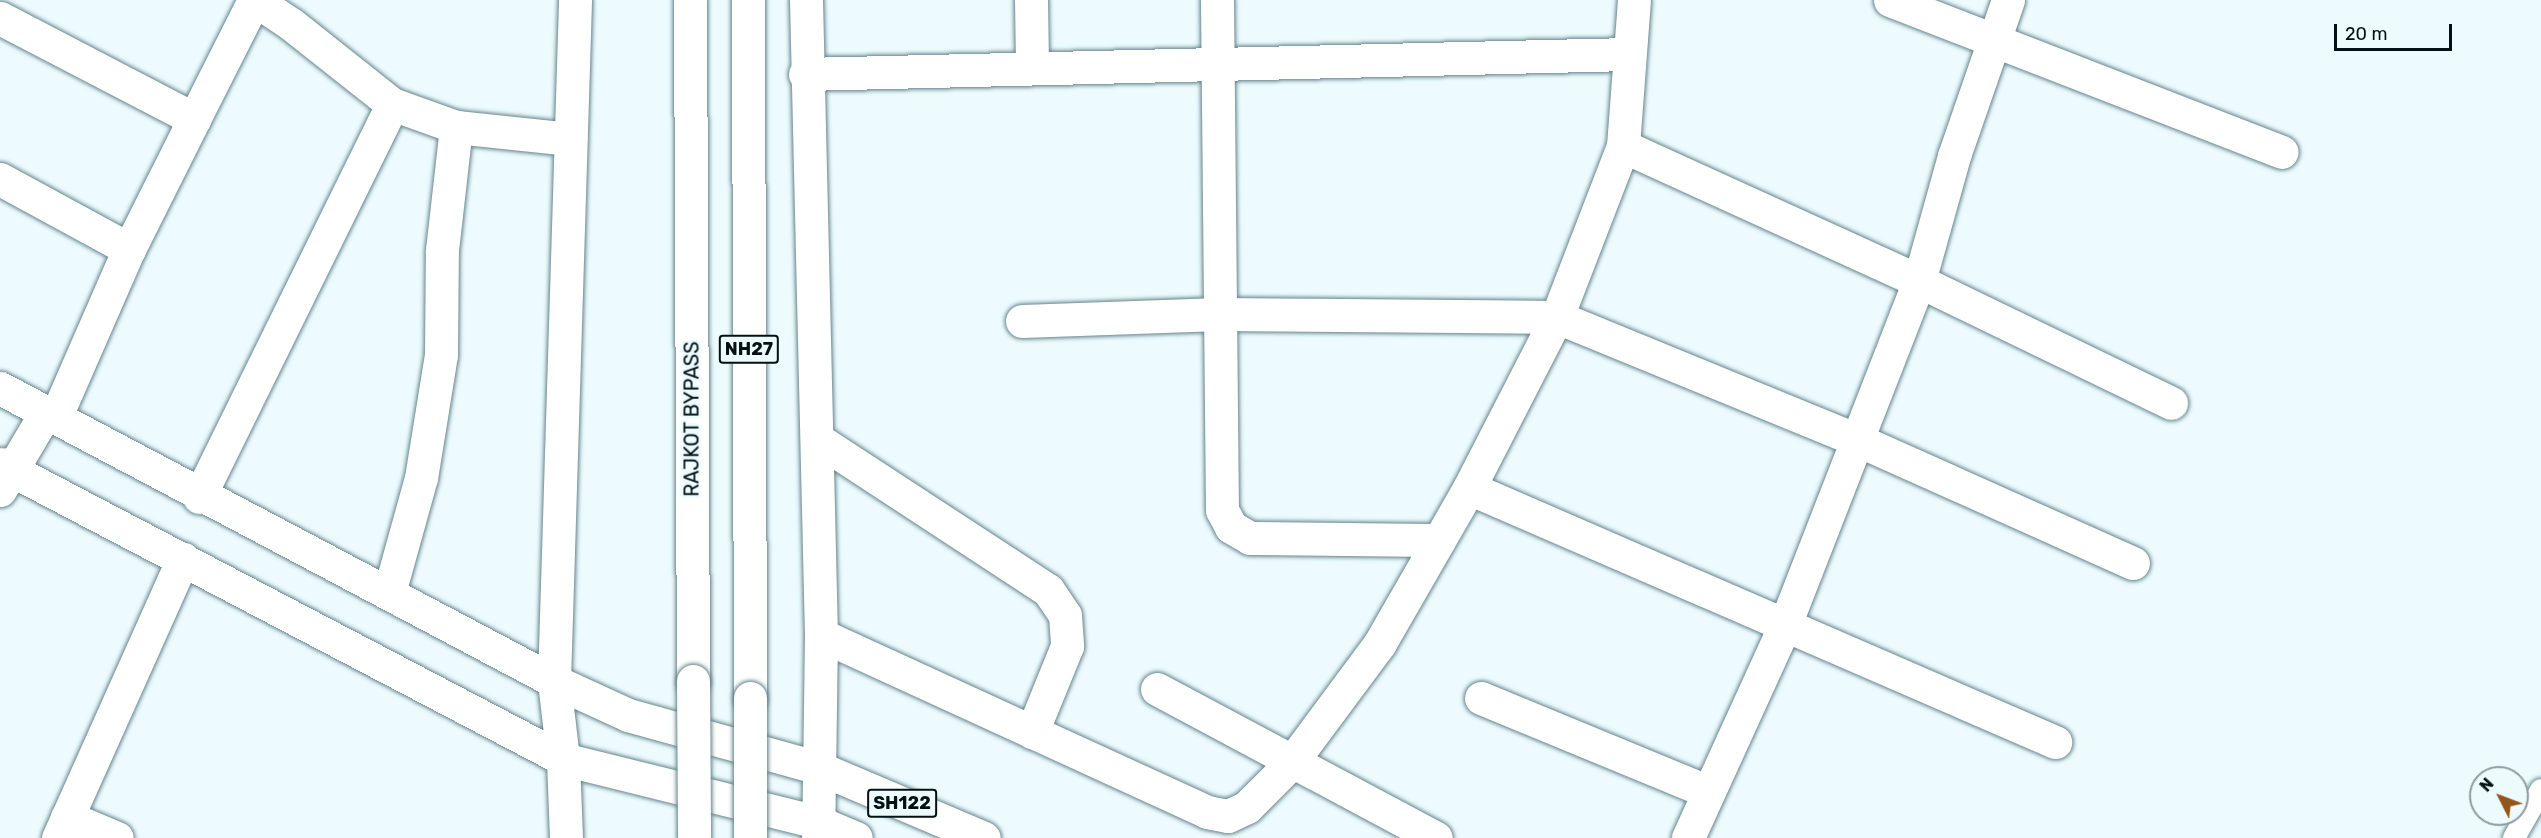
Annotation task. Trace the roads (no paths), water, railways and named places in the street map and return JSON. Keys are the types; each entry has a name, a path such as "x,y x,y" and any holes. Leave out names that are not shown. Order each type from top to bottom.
{"main road":[{"path":"570,139 456,127 392,104 255,0 129,249 51,414 4,474 183,559 563,759 818,830 821,635 805,74 806,0"},
{"path":"566,838 563,759 554,681 574,0"},
{"name":"RAJKOT BYPASS","path":"690,0 694,838"},
{"name":"NH27","path":"748,0 750,838"},
{"path":"1031,0 1032,67"},
{"path":"1217,0 1222,510 1231,527 1250,538 1439,540"},
{"path":"821,635 1207,812 1228,816 1247,807 1291,763 1380,643 1469,488 1557,317 1623,146 1634,0"},
{"path":"1890,0 2283,152"},
{"path":"1688,838 1707,791 1784,627 1860,441 1919,281 1954,156 2008,0"},
{"path":"0,18 194,119"},
{"path":"805,74 1217,61 1629,54"},
{"path":"199,496 392,104"},
{"path":"389,593 421,478 441,355 442,250 456,127"},
{"path":"1623,146 1919,281 2171,403"},
{"path":"0,179 129,249"},
{"path":"1022,321 1220,314 1557,317 1860,441 2133,563"},
{"path":"0,388 199,496 554,681 628,715 819,768"},
{"path":"817,439 1048,590 1065,615 1066,646 1032,732"},
{"path":"1469,488 1784,627 2055,742"},
{"path":"117,838 62,828 183,559"},
{"path":"1157,689 1291,763 1436,838"},
{"path":"1481,698 1707,791"},
{"name":"SH122","path":"819,768 984,838"},
{"name":"SH122","path":"818,830 856,838"}],"lane":[{"path":"2514,838 2541,790"}]}
